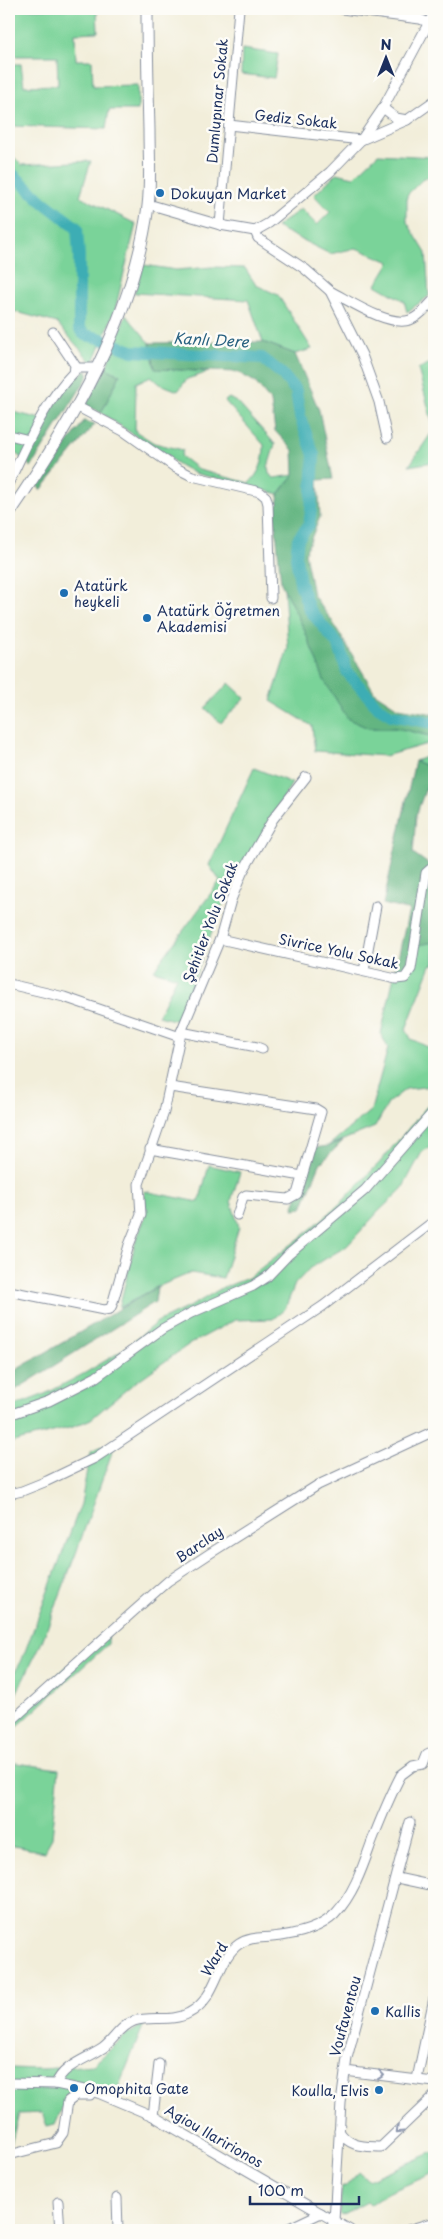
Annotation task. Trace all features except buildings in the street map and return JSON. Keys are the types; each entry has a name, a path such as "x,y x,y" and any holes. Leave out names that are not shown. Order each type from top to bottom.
{"main road":[{"path":"9,514 78,407 97,368 133,278 143,238 148,204 147,9"}],"street":[{"name":"Dumlupınar Sokak","path":"220,225 239,9"},
{"path":"342,9 389,12 429,23"},
{"path":"148,204 220,225 255,231 269,223 330,172 361,140 383,108 434,13"},
{"path":"361,140 407,120 434,101"},
{"path":"383,108 396,118 407,120"},
{"name":"Gediz Sokak","path":"229,125 361,140"},
{"path":"255,231 258,238 305,269 330,291 381,317 398,322 411,320 422,314 434,300"},
{"path":"330,291 362,355 381,408 387,438"},
{"path":"9,482 29,440 54,398 74,372 75,365 53,332"},
{"path":"75,368 97,368"},
{"path":"78,407 125,432 176,468 192,476 260,492 266,497 268,504 271,598"},
{"path":"9,435 29,440"},
{"name":"Şehitler Yolu Sokak","path":"9,1291 104,1310 110,1309 129,1244 141,1215 139,1184 164,1112 181,1035 220,939 231,900 242,873 273,819 306,777"},
{"name":"Sivrice Yolu Sokak","path":"220,939 396,979 405,978 411,969 426,873 434,866"},
{"path":"364,972 376,906"},
{"path":"9,984 64,997 181,1035 262,1049"},
{"path":"170,1087 316,1109 321,1112 297,1194 288,1199 246,1194 242,1197 237,1215"},
{"path":"9,1415 49,1401 96,1377 162,1329 191,1313 253,1286 267,1277 289,1254 365,1190 434,1111"},
{"path":"150,1149 302,1176"},
{"path":"9,1494 22,1492 95,1458 323,1306 434,1221"},
{"name":"Barclay","path":"9,1723 168,1581 318,1484 434,1431"},
{"name":"Ward","path":"56,2084 58,2077 70,2067 104,2047 122,2029 133,2022 143,2019 178,2018 200,2006 207,1998 230,1953 239,1944 249,1939 300,1932 325,1922 334,1915 353,1888 402,1775 412,1766 423,1764 427,1754 434,1751"},
{"name":"Voufaventou","path":"332,2226 345,2071 410,1822"},
{"path":"396,1878 434,1886"},
{"path":"417,2079 434,1998"},
{"path":"153,2116 159,2064"},
{"path":"345,2071 434,2082"},
{"path":"9,2083 56,2084"},
{"name":"Agiou Ilaririonos","path":"56,2084 94,2092 153,2116 321,2213 332,2226 350,2230"},
{"path":"9,2155 56,2142 63,2133 68,2101 76,2095 89,2096 94,2092"},
{"path":"340,2131 349,2143 356,2146 382,2147 434,2096"},
{"path":"338,2158 345,2150 356,2146"},
{"path":"117,2198 118,2230"},
{"path":"58,2202 60,2230"},
{"path":"285,2230 321,2213"},
{"path":"408,2230 434,2222"}],"green space":[{"path":"9,9 97,9 98,32 75,33 76,60 92,60 93,86 138,85 138,110 109,110 106,129 9,126 9,64 21,64 24,86 58,85 57,56 9,56"},
{"path":"242,49 278,54 274,78 241,74"},
{"path":"9,152 22,165 91,161 80,196 136,224 115,310 93,364 57,323 9,310"},
{"path":"378,154 434,157 434,178 424,178 407,195 407,222 426,253 429,296 407,312 404,301 376,285 390,262 356,248 330,254 276,227 301,209 317,225 330,212 314,195 337,173 354,177"},
{"path":"144,265 176,270 212,267 245,268 256,285 278,295 312,349 295,354 263,342 248,300 134,293"},
{"path":"126,315 150,343 155,368 209,372 187,379 178,391 160,384 151,376 136,383 135,431 154,443 183,450 181,456 199,470 249,483 261,466 264,445 225,401 229,398 238,403 275,444 268,467 269,474 274,478 294,475 279,494 194,473 101,413 120,375 106,368"},
{"path":"263,342 295,354 319,410 333,479 318,480 320,517 305,553 313,595 332,621 375,693 398,708 434,714 434,737 397,728 368,728 348,719 324,680 304,629 281,583 275,518 279,494 294,475 293,450 275,431 271,402 255,382 237,372 155,369 150,343"},
{"path":"434,361 434,429 418,369"},
{"path":"106,368 120,375 101,413 86,405"},
{"path":"86,370 89,375 31,467 24,460 45,420 69,382"},
{"path":"9,411 45,420 24,460 9,450"},
{"path":"84,421 95,424 41,490 37,486"},
{"path":"434,429 433,462 409,466"},
{"path":"284,588 304,629 368,728 397,728 434,737 434,742 385,756 315,751 312,726 271,701 288,648"},
{"path":"229,683 245,698 221,723 205,708"},
{"path":"434,754 434,791 426,790 433,769 415,761"},
{"path":"415,761 433,769 416,815 413,853 434,868 434,942 419,945 407,968 395,971 409,910 383,904"},
{"path":"254,768 292,783 221,908 178,1021 158,1016 177,977 154,970 220,881 209,865"},
{"path":"434,942 434,964 431,965 406,1029 411,1039 434,1050 434,1086 406,1089 389,1102 375,1127 328,1146 371,1110 388,1048 381,1034 395,971 407,968 419,944"},
{"path":"434,1098 434,1145 422,1152 402,1189 347,1246 310,1268 295,1284 285,1309 273,1319 235,1320 188,1345 133,1384 91,1419 73,1427 9,1443 9,1408 45,1394 85,1373 123,1350 157,1322 195,1304 220,1289 248,1278 305,1234 342,1202 380,1162"},
{"path":"343,1141 320,1164 302,1208 293,1209 314,1148"},
{"path":"209,1165 240,1172 231,1201 239,1227 223,1278 191,1273 157,1287 119,1308 135,1244 146,1214 144,1191 199,1202"},
{"path":"157,1287 155,1302 9,1394 9,1374"},
{"path":"116,1441 41,1644 9,1708 9,1681 21,1662 81,1504 90,1452"},
{"path":"108,1629 108,1644 9,1734 9,1716 14,1715"},
{"path":"9,1762 59,1769 52,1838 44,1852 9,1845"},
{"path":"144,2024 117,2091 70,2090 55,2124 47,2126 42,2113 19,2114 9,2152 9,2068 43,2069 93,2065 124,2037"},
{"path":"434,2152 434,2173 385,2194 370,2205 367,2202 341,2216 339,2214 342,2187 346,2186 359,2172 368,2180"}],"waterway":[{"name":"Kanlı Dere","path":"9,171 42,201 77,228 79,328 85,335 99,338 132,351 262,358 282,374 296,391 300,417 314,455 309,525 298,539 296,557 300,583 309,609 339,646 347,672 378,707 391,715 434,723"}],"place":[{"name":"Dokuyan Market","path":"160,193"},
{"name":"Atatürk heykeli","path":"64,593"},
{"name":"Atatürk Öğretmen Akademisi","path":"147,618"},
{"name":"Kallis","path":"375,2011"},
{"name":"Omophita Gate","path":"74,2088"},
{"name":"Koulla, Elvis","path":"379,2090"}]}
